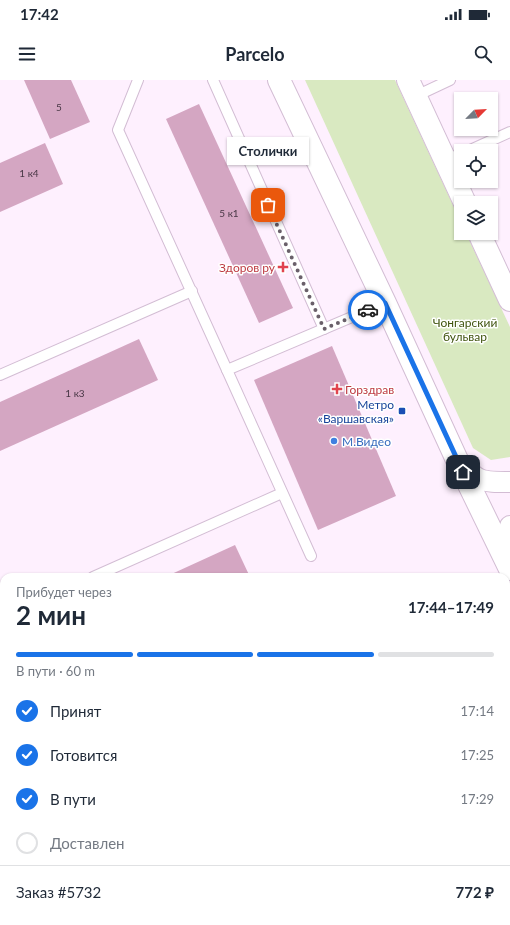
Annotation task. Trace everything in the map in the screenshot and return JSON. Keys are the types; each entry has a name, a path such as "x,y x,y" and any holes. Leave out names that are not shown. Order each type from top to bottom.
{"main road":[{"path":"279,80 385,303 457,460 508,565"},
{"path":"412,88 453,157 463,196"},
{"path":"482,240 510,300"}],"street":[{"path":"457,460 472,476 485,482 510,482"},
{"path":"508,565 510,526"}],"lane":[{"path":"138,80 118,130 192,291 310,556"},
{"path":"213,80 324,329"},
{"path":"412,88 450,80"},
{"path":"483,144 510,132"},
{"path":"0,375 192,291"},
{"path":"227,370 385,303"},
{"path":"102,573 282,492"}],"green space":[{"name":"Чонгарский бульвар","path":"305,80 395,80 454,207 454,240 469,240 510,327 510,457 491,460 473,448"}],"building":[{"path":"24,80 71,80 90,122 50,139"},
{"path":"199,104 293,308 259,323 166,119"},
{"path":"45,143 63,184 0,212 0,163"},
{"path":"139,339 158,380 0,451 0,402"},
{"path":"332,346 396,496 318,530 254,380"},
{"path":"235,545 248,573 174,573"}],"way so far":[{"path":"268,205 324,329 368,310"}],"place":[{"name":"Столички","path":"268,205"},
{"name":"Здоров ру","path":"283,267"},
{"name":"Горздрав","path":"337,389"},
{"name":"Метро «Варшавская»","path":"402,411"},
{"name":"М.Видео","path":"334,441"}],"route":[{"path":"368,310 385,303 463,472"}]}
